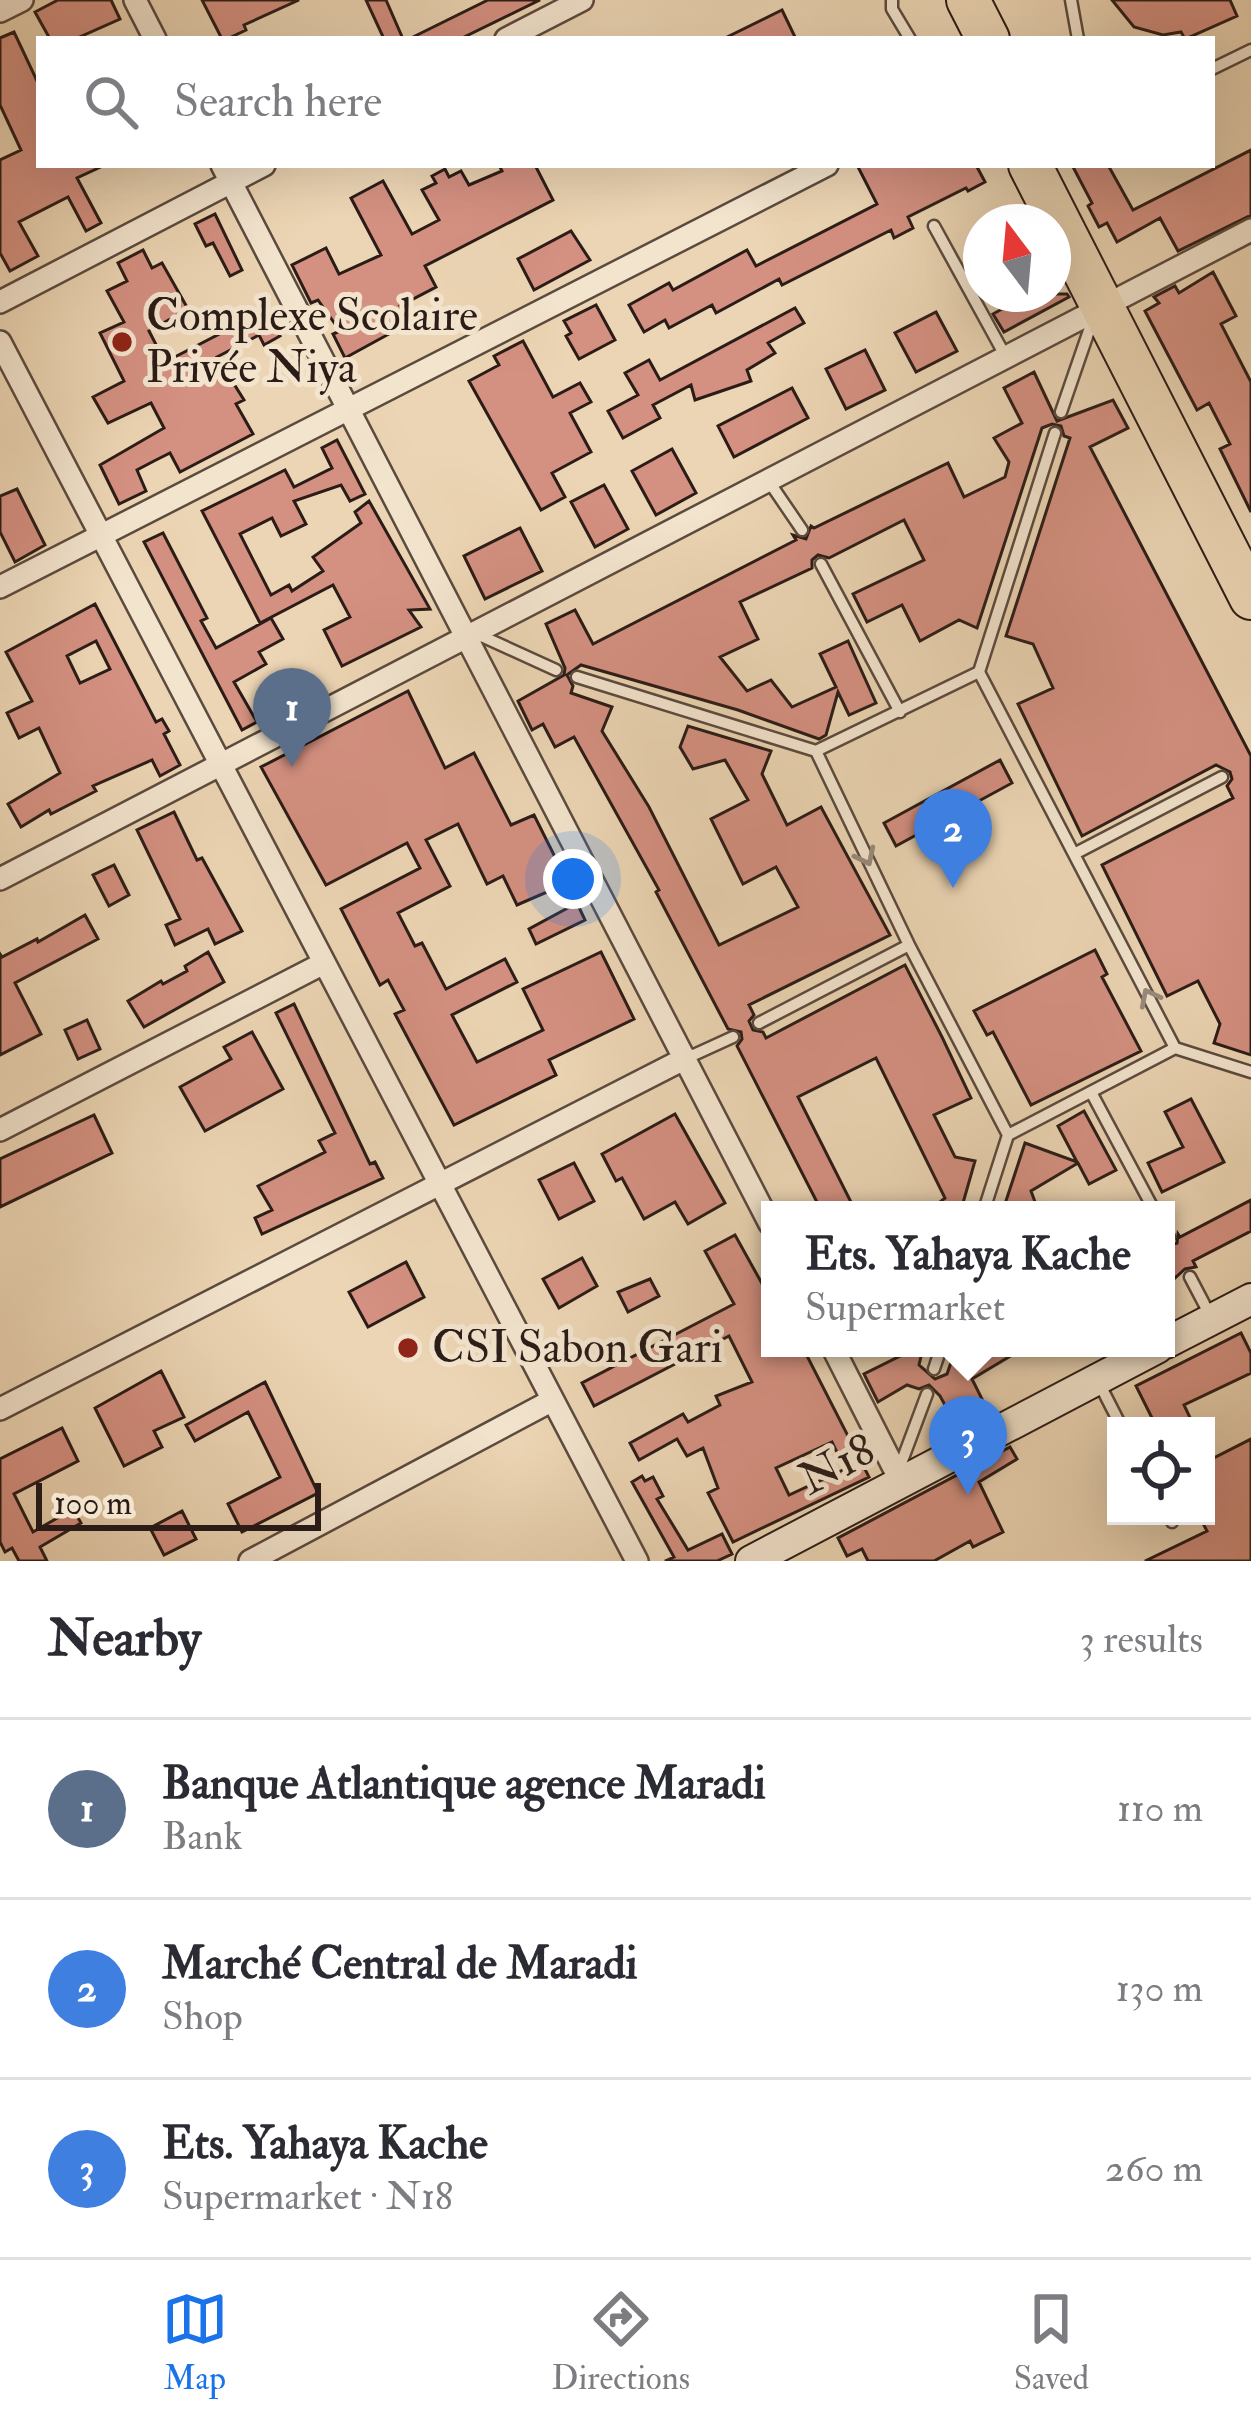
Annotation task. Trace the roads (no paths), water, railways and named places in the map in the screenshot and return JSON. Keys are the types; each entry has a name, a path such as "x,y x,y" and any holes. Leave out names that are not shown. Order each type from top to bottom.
{"highway":[{"path":"947,0 965,36"},
{"path":"968,0 986,36"},
{"path":"1032,168 1251,548"},
{"path":"1053,168 1107,301 1251,598"}],"main road":[{"path":"1175,1338 1251,1299"},
{"name":"N18","path":"751,1561 899,1478 1140,1357"}],"street":[{"path":"0,11 22,0"},
{"path":"135,0 153,36"},
{"path":"512,36 582,0"},
{"path":"0,587 820,168"},
{"path":"0,302 226,174 347,411 470,636 761,1205"},
{"path":"0,880 1251,230"},
{"path":"0,342 637,1561"},
{"path":"0,1130 324,963"},
{"path":"0,1409 686,1058"},
{"path":"838,1357 899,1478"},
{"path":"250,1561 551,1401"}],"lane":[{"path":"892,0 892,9 908,36"},
{"path":"1071,0 1076,36"},
{"path":"1215,68 1251,50"},
{"path":"934,226 1007,359"},
{"path":"1061,412 1107,301"},
{"path":"577,677 816,752 979,672 1055,433"},
{"path":"770,483 802,530"},
{"path":"820,564 900,712"},
{"path":"470,636 556,670"},
{"path":"979,672 1175,1048"},
{"path":"816,752 1008,1135"},
{"path":"1076,853 1222,777"},
{"path":"759,1023 909,945"},
{"path":"686,1058 733,1037"},
{"path":"987,1201 1008,1135 1175,1048 1251,1072"},
{"path":"1091,1092 1149,1201"},
{"path":"1190,1277 1212,1319"},
{"path":"934,1369 938,1357"},
{"path":"1097,1380 1116,1417"},
{"path":"899,1478 926,1394"}],"place":[{"name":"Complexe Scolaire Privée Niya","path":"122,342"},
{"name":"Banque Atlantique agence Maradi","path":"292,767"},
{"name":"Marché Central de Maradi","path":"953,888"},
{"name":"CSI Sabon Gari","path":"408,1348"},
{"name":"Ets. Yahaya Kache","path":"968,1495"}]}
